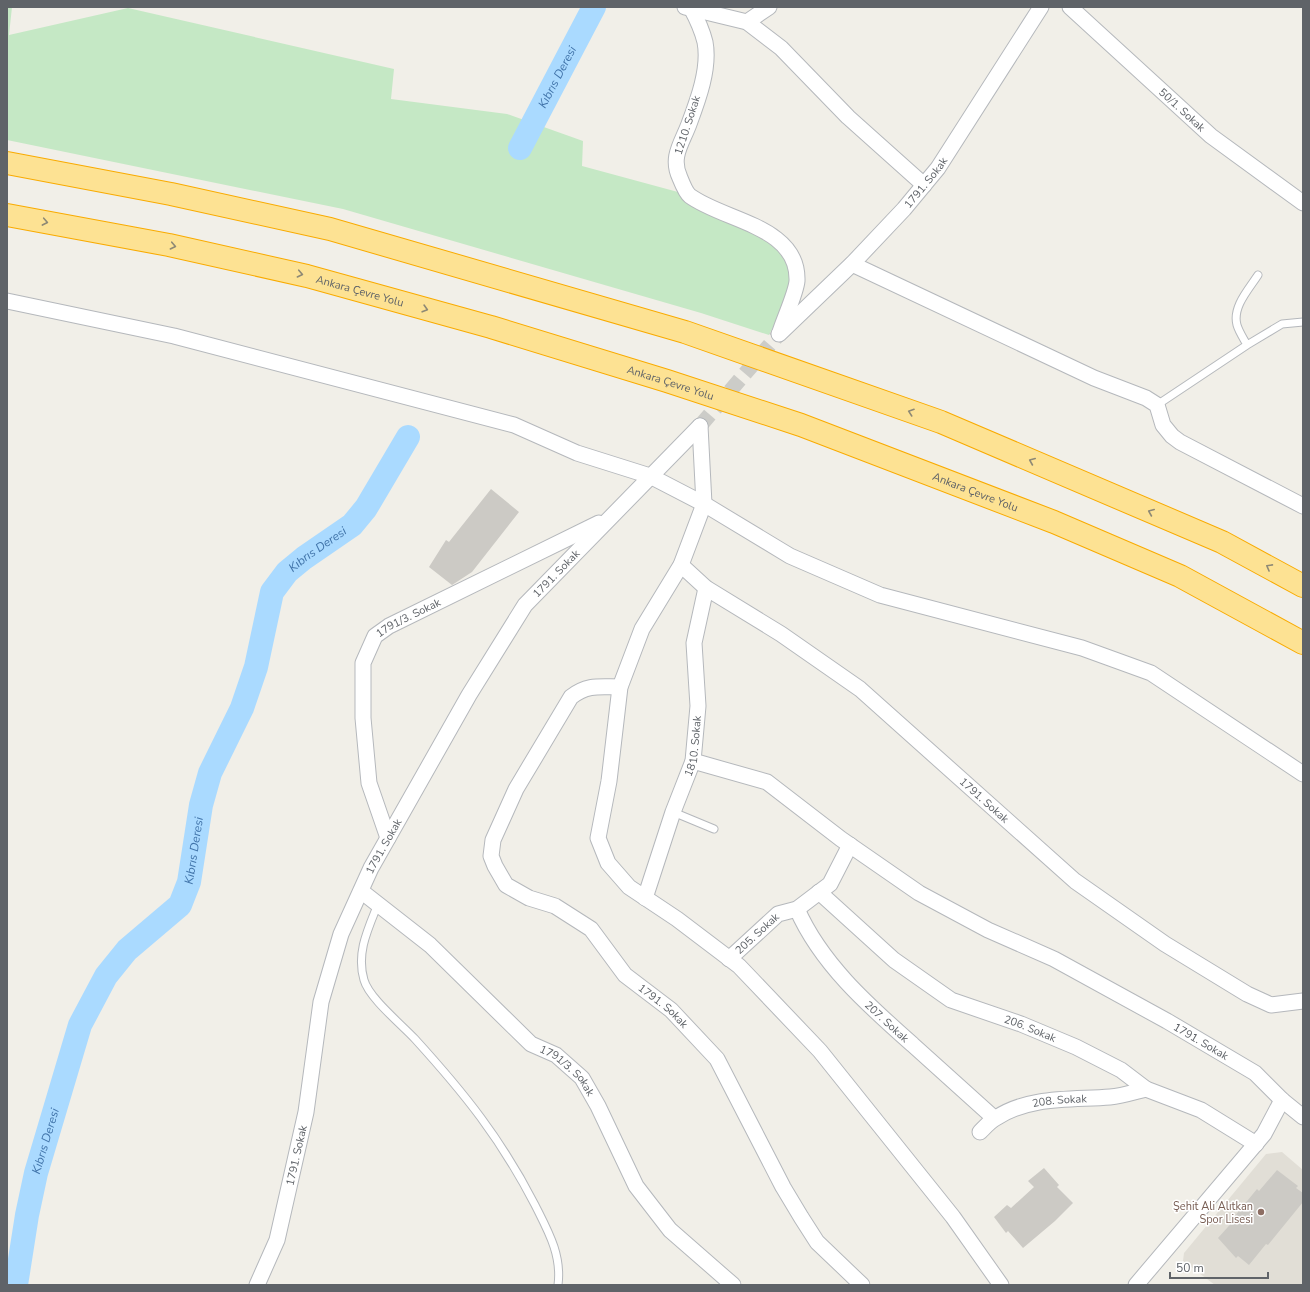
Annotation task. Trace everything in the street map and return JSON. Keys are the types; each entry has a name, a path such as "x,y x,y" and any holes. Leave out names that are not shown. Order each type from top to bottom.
{"highway":[{"path":"7,163 171,194 330,229 685,332 941,422 1222,542 1303,586"},
{"name":"Ankara Çevre Yolu","path":"7,216 169,246 307,276 491,327 667,381 801,425 1054,522 1180,576 1303,643"}],"street":[{"path":"769,7 747,22 781,48 848,117 924,185"},
{"name":"1791. Sokak","path":"779,334 852,264 904,209 938,168 1041,7"},
{"name":"50/1. Sokak","path":"1070,7 1211,136 1303,203"},
{"name":"1210. Sokak","path":"687,8 747,22"},
{"name":"1210. Sokak","path":"687,8 700,25 705,42 706,61 689,125 678,148 675,165 689,195 718,212 760,228 783,245 794,259 797,281 779,334"},
{"path":"852,264 1094,378 1146,398 1157,405 1163,425 1172,436 1180,442 1303,506"},
{"path":"7,301 174,336 364,387 514,425 577,453 650,476 704,504 790,556 880,595 1082,648 1151,673 1303,774"},
{"name":"1791. Sokak","path":"257,1285 278,1240 306,1112 321,1002 341,934 388,838 470,695 525,605 700,426 704,504"},
{"path":"704,504 681,565 642,630 620,687 609,781 598,838 608,863 629,886 677,919 739,966 820,1050 944,1206 1000,1285"},
{"name":"1791/3. Sokak","path":"388,838 369,783 362,718 363,663 375,636 389,626 607,520"},
{"name":"1791. Sokak","path":"681,565 706,588 781,634 860,690 1075,881 1165,944 1247,994 1271,1005 1303,1002"},
{"name":"1810. Sokak","path":"645,898 673,812 693,761 698,706 694,643 706,588"},
{"name":"1791. Sokak","path":"620,687 591,687 581,689 570,697 516,790 493,840 492,856 495,866 506,884 529,898 555,906 591,929 625,975 671,1010 717,1059 783,1187 801,1217 818,1242 862,1285"},
{"name":"1791. Sokak","path":"693,761 768,782 850,845 919,893 988,930 1054,959 1174,1025 1255,1073 1282,1100 1303,1117"},
{"name":"205. Sokak","path":"729,959 778,914 797,909 830,884 850,845"},
{"name":"1791/3. Sokak","path":"361,891 430,945 531,1044 556,1055 582,1078 598,1106 636,1186 670,1230 733,1285"},
{"name":"206. Sokak","path":"819,892 894,960 951,1000 1021,1024 1076,1048 1121,1070 1146,1089 1201,1110 1256,1144"},
{"name":"207. Sokak","path":"797,909 805,928 828,961 870,1005 994,1118"},
{"name":"208. Sokak","path":"980,1132 994,1118 1006,1112 1052,1100 1110,1097 1146,1089"},
{"path":"1136,1285 1264,1134 1282,1100"}],"lane":[{"path":"1247,345 1237,325 1237,311 1242,300 1258,275"},
{"path":"1157,405 1247,345 1282,324 1303,322"},
{"path":"673,812 714,829"},
{"path":"378,904 362,951 362,968 369,991 455,1083 472,1104 504,1150 520,1175 552,1240 558,1261 558,1285"}],"shaded area":[{"name":"Şehit Ali Alıtkan Spor Lisesi","path":"1282,1152 1303,1170 1303,1285 1215,1285 1183,1261 1184,1253 1266,1154"}],"green space":[{"path":"7,7 12,7 9,35 128,8 394,69 391,99 507,114 583,141 582,166 689,195 783,245 797,281 769,335 701,313 343,209 7,140"}],"building":[{"path":"491,489 519,512 472,572 452,585 429,567 446,540 449,542"},
{"path":"1044,1168 1059,1185 1057,1187 1073,1203 1055,1221 1023,1248 1008,1231 1006,1233 994,1217 1007,1205 1011,1208 1034,1187 1028,1181"},
{"path":"1277,1170 1298,1186 1296,1188 1303,1193 1303,1202 1268,1245 1266,1244 1249,1265 1238,1256 1236,1258 1218,1238 1236,1218 1234,1217 1257,1189 1259,1191"}],"waterway":[{"name":"Kıbrıs Deresi","path":"520,148 594,7"},
{"name":"Kıbrıs Deresi","path":"16,1285 27,1215 36,1173 80,1025 106,976 127,950 180,905 189,882 201,805 210,773 242,708 256,667 272,592 287,572 304,558 352,525 366,508 408,437"}],"tunnel":[{"path":"700,426 779,334"}],"place":[{"name":"Şehit Ali Alıtkan Spor Lisesi","path":"1261,1212"}]}
